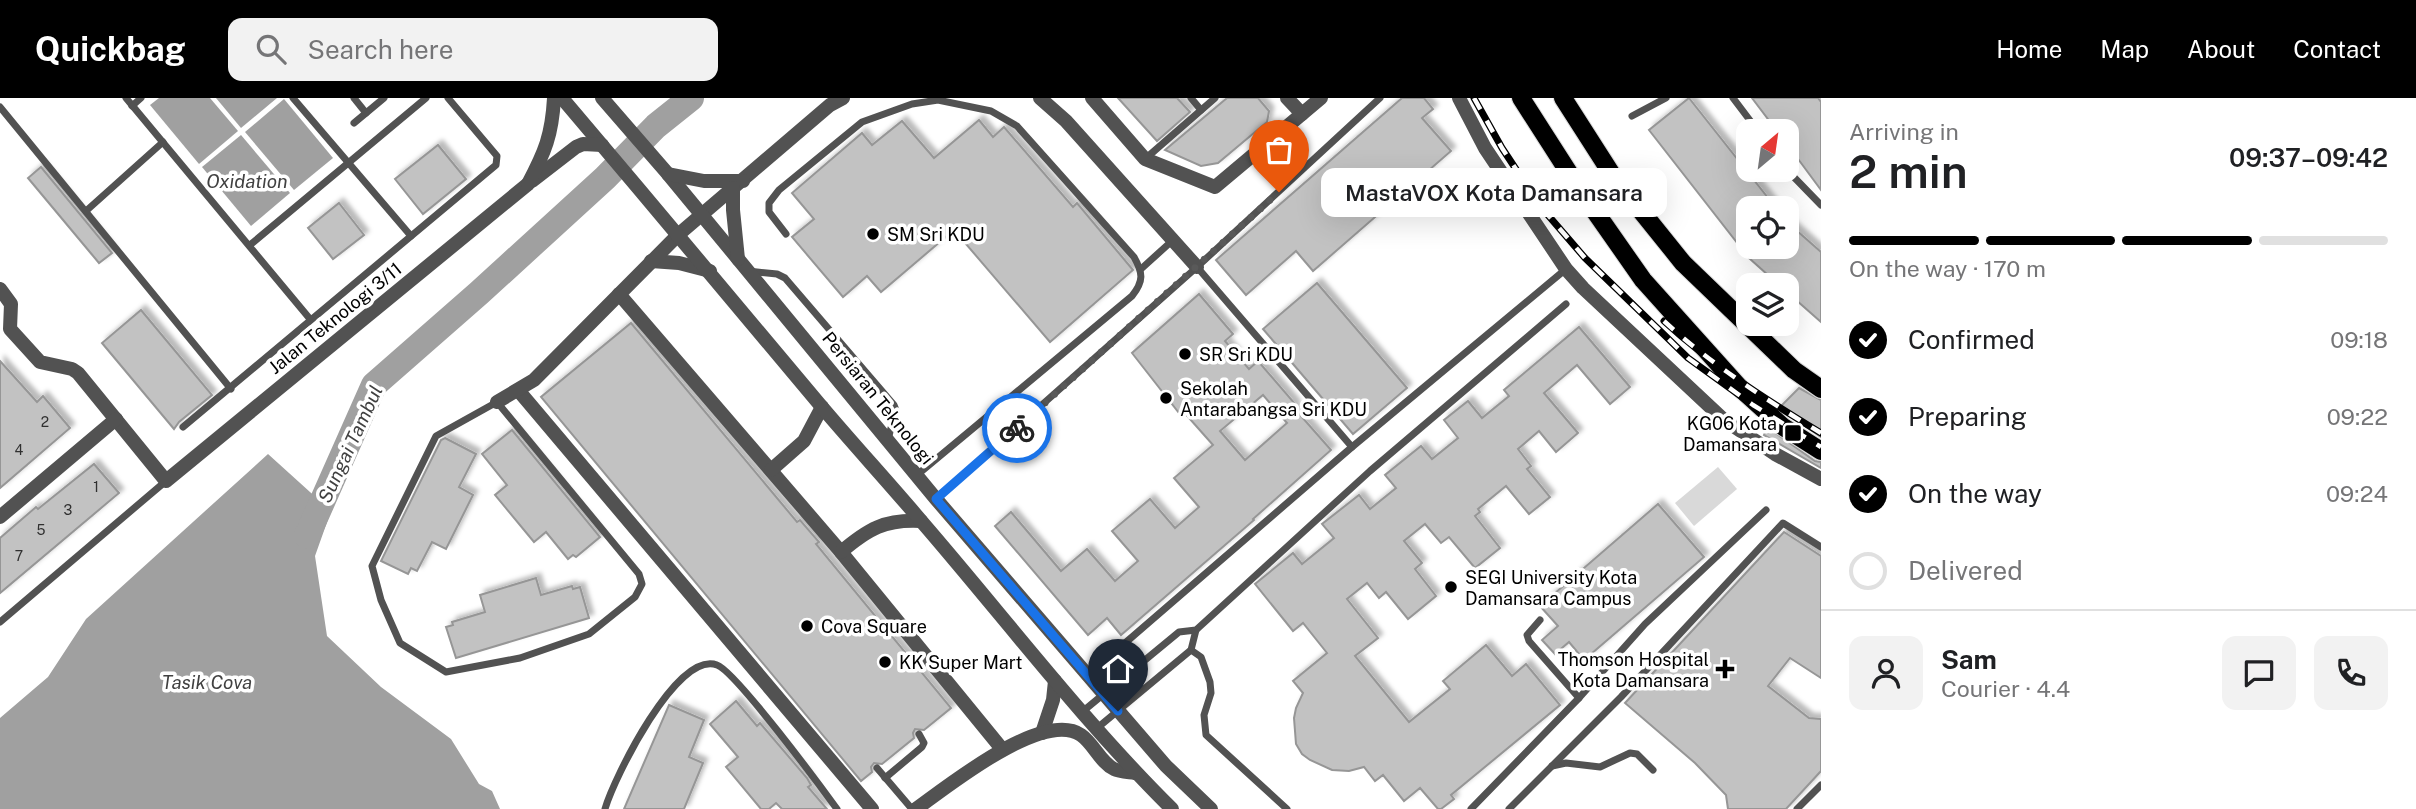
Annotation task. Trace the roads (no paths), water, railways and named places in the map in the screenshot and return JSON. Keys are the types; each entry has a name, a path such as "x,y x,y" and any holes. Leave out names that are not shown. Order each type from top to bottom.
{"main road":[{"path":"1521,98 1580,190 1643,280 1740,388 1782,426 1821,450"},
{"path":"1563,98 1613,176 1683,263 1794,370 1821,389"}],"street":[{"path":"528,184 543,156 551,133 554,98"},
{"path":"562,98 1081,712 1135,773 1172,809"},
{"name":"Persiaran Teknologi","path":"602,98 664,169 916,476 1166,766 1211,809"},
{"path":"498,402 534,380 679,234 833,102 843,98"},
{"path":"1040,98 1066,121 1197,267"},
{"path":"1092,98 1145,159 1215,187 1321,98"},
{"path":"1287,98 1302,114"},
{"path":"1459,98 1485,148 1566,270 1583,288 1723,419 1775,454 1821,479"},
{"name":"Jalan Teknologi 3/11","path":"166,481 576,147 583,144 605,148"},
{"path":"664,169 704,181 738,184"},
{"path":"738,184 733,210 743,265"},
{"path":"650,261 679,263 710,271"},
{"path":"0,289 11,304 5,333 40,362 72,369 78,373 166,481"},
{"path":"619,295 841,552 1002,750"},
{"path":"517,390 872,809"},
{"path":"771,470 804,441 822,407"},
{"path":"0,517 116,419"},
{"path":"841,552 875,527 892,521 922,521"},
{"path":"1042,733 1055,681"},
{"path":"914,809 1002,750 1042,733 1065,729 1081,734 1114,769 1135,773"}],"lane":[{"path":"126,98 310,319"},
{"path":"132,106 141,98"},
{"path":"293,98 411,236"},
{"path":"354,98 366,113"},
{"path":"354,123 384,98"},
{"path":"250,245 426,98"},
{"path":"183,427 496,165 497,156 448,98"},
{"path":"1191,98 1201,110"},
{"path":"1145,159 1214,98"},
{"path":"936,499 1197,267 1380,98"},
{"path":"1632,116 1666,98"},
{"path":"1733,98 1749,119"},
{"path":"786,234 769,212 769,203 779,190 862,122 912,104 938,100 991,111 1017,126 1141,268 1143,276 1132,296 916,476"},
{"path":"0,107 231,389"},
{"path":"86,211 163,142"},
{"path":"1799,182 1821,205"},
{"path":"1141,268 1173,240"},
{"path":"743,265 785,278 894,405 896,410 888,441"},
{"path":"1197,267 1352,447"},
{"path":"1088,675 1352,447 1566,270"},
{"path":"1096,729 1191,650 1196,630 1370,471 1566,304"},
{"path":"498,402 639,574 642,584 635,597 589,634 520,658 446,672 400,643 381,600 372,566 436,436 498,402"},
{"path":"0,622 166,481"},
{"path":"1471,809 1579,698 1645,624 1766,510"},
{"path":"1509,809 1621,697 1783,523 1821,547"},
{"path":"1540,620 1527,635 1529,641 1579,698"},
{"path":"1081,712 1180,632 1196,630"},
{"path":"1191,650 1201,657 1210,682 1211,693 1204,715 1206,735 1287,809"},
{"path":"605,809 652,713 689,672 707,663 718,665 741,687 836,809"},
{"path":"885,778 922,747 924,743 919,734"},
{"path":"1547,769 1555,764 1566,763 1600,767 1630,752 1637,754 1653,770"},
{"path":"877,768 914,809"},
{"path":"1797,809 1821,785"}],"water":[{"name":"Oxidation","path":"159,98 210,98 238,131 199,164 150,105"},
{"name":"Oxidation","path":"216,98 277,98 241,128"},
{"name":"Oxidation","path":"284,99 333,158 294,190 245,132"},
{"name":"Oxidation","path":"241,135 290,193 251,226 202,167"},
{"name":"Tasik Cova","path":"268,454 331,511 315,556 327,636 381,687 451,739 479,784 492,791 500,809 0,809 0,718 48,677 86,619"}],"waterway":[{"name":"Sungai Tambul","path":"307,536 374,385 605,178 656,126 691,98"}],"railway":[{"path":"1474,98 1502,148 1541,207 1585,258 1688,358 1753,405 1821,447"},
{"path":"1664,321 1740,381 1821,433"}],"place":[{"name":"MastaVOX Kota Damansara","path":"1279,192"},
{"name":"SM Sri KDU","path":"873,234"},
{"name":"SR Sri KDU","path":"1185,354"},
{"name":"Sekolah Antarabangsa Sri KDU","path":"1166,398"},
{"name":"KG06 Kota Damansara","path":"1793,433"},
{"name":"SEGI University Kota Damansara Campus","path":"1451,587"},
{"name":"Cova Square","path":"807,626"},
{"name":"KK Super Mart","path":"885,662"},
{"name":"Thomson Hospital Kota Damansara","path":"1725,669"}]}
